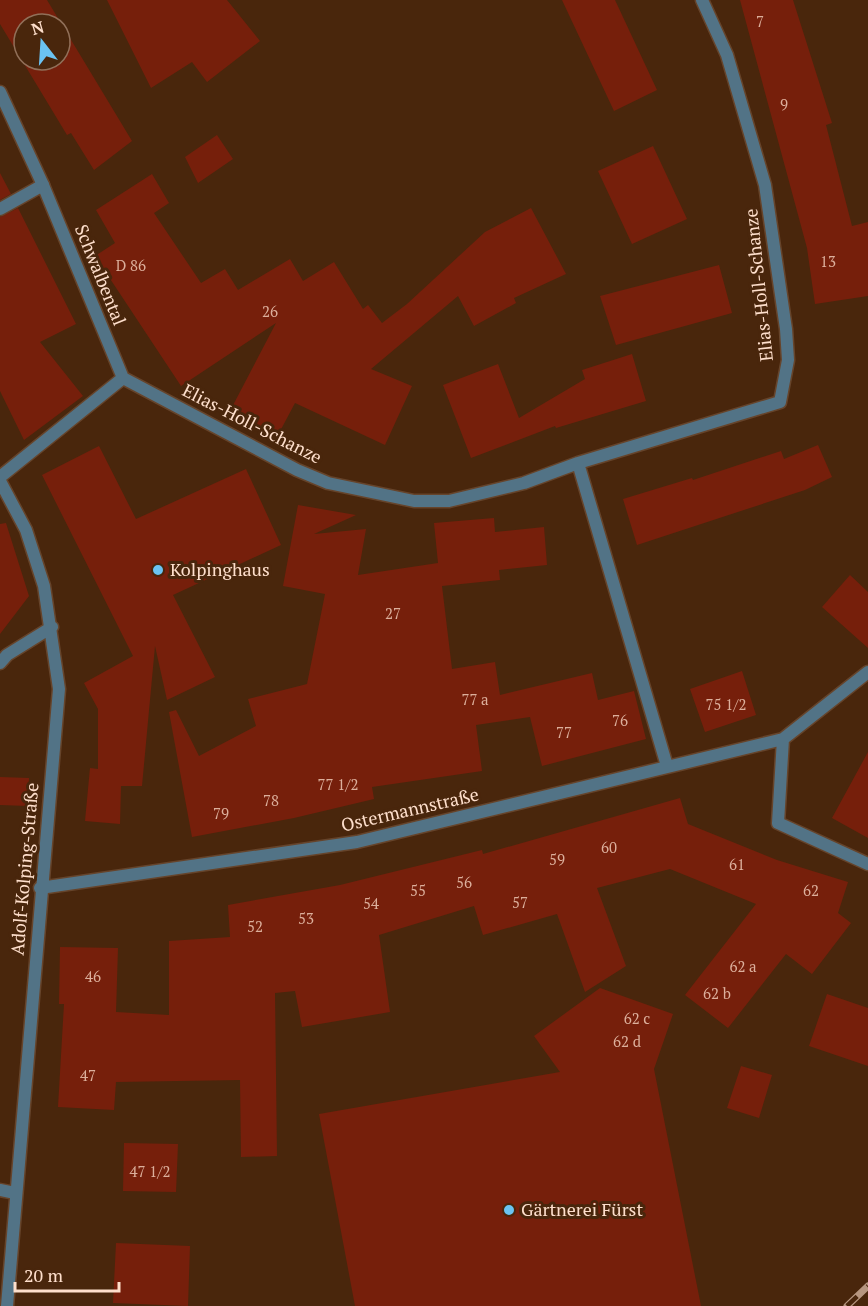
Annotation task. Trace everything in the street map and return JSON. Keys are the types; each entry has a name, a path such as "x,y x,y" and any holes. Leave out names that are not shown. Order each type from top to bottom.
{"street":[{"name":"Elias-Holl-Schanze","path":"123,378 297,470 328,483 414,501 449,501 524,483 578,463 780,402 788,360 786,329 765,185 727,55 702,0"},
{"name":"Schwalbental","path":"0,92 43,185 123,378"},
{"path":"0,209 43,185"},
{"path":"0,479 123,378"},
{"path":"578,463 667,766"},
{"name":"Adolf-Kolping-Straße","path":"0,479 26,530 44,586 52,627 59,688 40,888 8,1306"},
{"path":"0,663 8,655 52,627"},
{"name":"Ostermannstraße","path":"40,888 357,842 783,739 868,672"},
{"path":"783,739 778,823 868,864"},
{"path":"0,1190 15,1193"}],"building":[{"path":"0,0 47,0 54,12 12,12 12,44 0,24"},
{"path":"107,0 227,0 260,41 207,82 192,62 151,88"},
{"path":"562,0 615,0 657,90 614,111"},
{"path":"740,0 793,0 832,123 826,125 852,226 868,222 868,296 815,304 807,248"},
{"path":"72,41 132,141 94,170 71,133 67,135 29,72 72,72"},
{"path":"217,135 233,159 198,183 185,157"},
{"path":"653,146 687,219 632,244 598,171"},
{"path":"0,173 11,194 0,200"},
{"path":"152,174 169,203 154,213 201,283 225,269 238,290 290,259 303,281 334,262 363,309 368,305 382,323 407,304 485,232 531,208 566,274 514,298 516,303 474,326 458,296 371,369 412,386 385,445 295,403 278,435 230,411 276,323 181,386 95,256 115,243 96,210"},
{"path":"18,208 76,324 40,342 83,396 24,440 0,391 0,217"},
{"path":"719,265 732,313 616,345 600,296"},
{"path":"632,354 646,401 556,428 555,426 471,458 443,385 498,364 519,418 585,379 582,370"},
{"path":"818,445 832,477 805,490 637,545 623,499 692,478 693,480 781,451 784,459"},
{"name":"Kolpinghaus","path":"99,446 136,519 246,469 281,545 173,595 215,677 167,700 155,646 142,786 121,786 120,824 85,821 90,768 98,769 98,709 84,683 133,656 42,475"},
{"path":"298,505 356,515 314,534 366,529 358,575 438,563 434,523 494,518 495,532 544,527 547,565 499,570 500,580 442,586 452,669 495,662 500,695 592,673 598,700 634,691 646,739 542,766 530,717 476,725 482,771 372,787 374,799 294,818 192,837 169,712 176,710 199,756 256,726 248,699 307,684 325,594 283,586"},
{"path":"6,523 29,596 0,634 0,524"},
{"path":"850,575 868,592 868,648 822,607"},
{"path":"742,671 756,715 705,732 690,689"},
{"path":"868,752 868,838 832,818"},
{"path":"0,777 29,778 28,806 0,805"},
{"path":"680,798 688,824 777,860 848,882 838,913 851,923 812,974 786,954 728,1028 685,995 756,904 670,869 597,888 626,966 585,992 557,914 483,935 474,906 379,935 390,1012 302,1027 295,991 275,993 277,1156 241,1157 240,1080 116,1082 114,1110 58,1107 64,1004 59,1004 60,947 118,948 116,1012 169,1015 169,941 230,937 228,905 340,885 482,850 483,854"},
{"name":"Gärtnerei Fürst","path":"600,988 673,1014 654,1069 701,1306 355,1306 319,1114 560,1072 534,1036"},
{"path":"827,994 868,1008 868,1066 809,1046"},
{"path":"741,1066 772,1075 759,1118 727,1108"},
{"path":"124,1143 178,1144 176,1192 123,1191"},
{"path":"116,1243 190,1246 188,1306 113,1303"}],"railway":[{"path":"847,1306 868,1286"}],"place":[{"name":"Kolpinghaus","path":"158,570"},
{"name":"Gärtnerei Fürst","path":"509,1210"}]}
